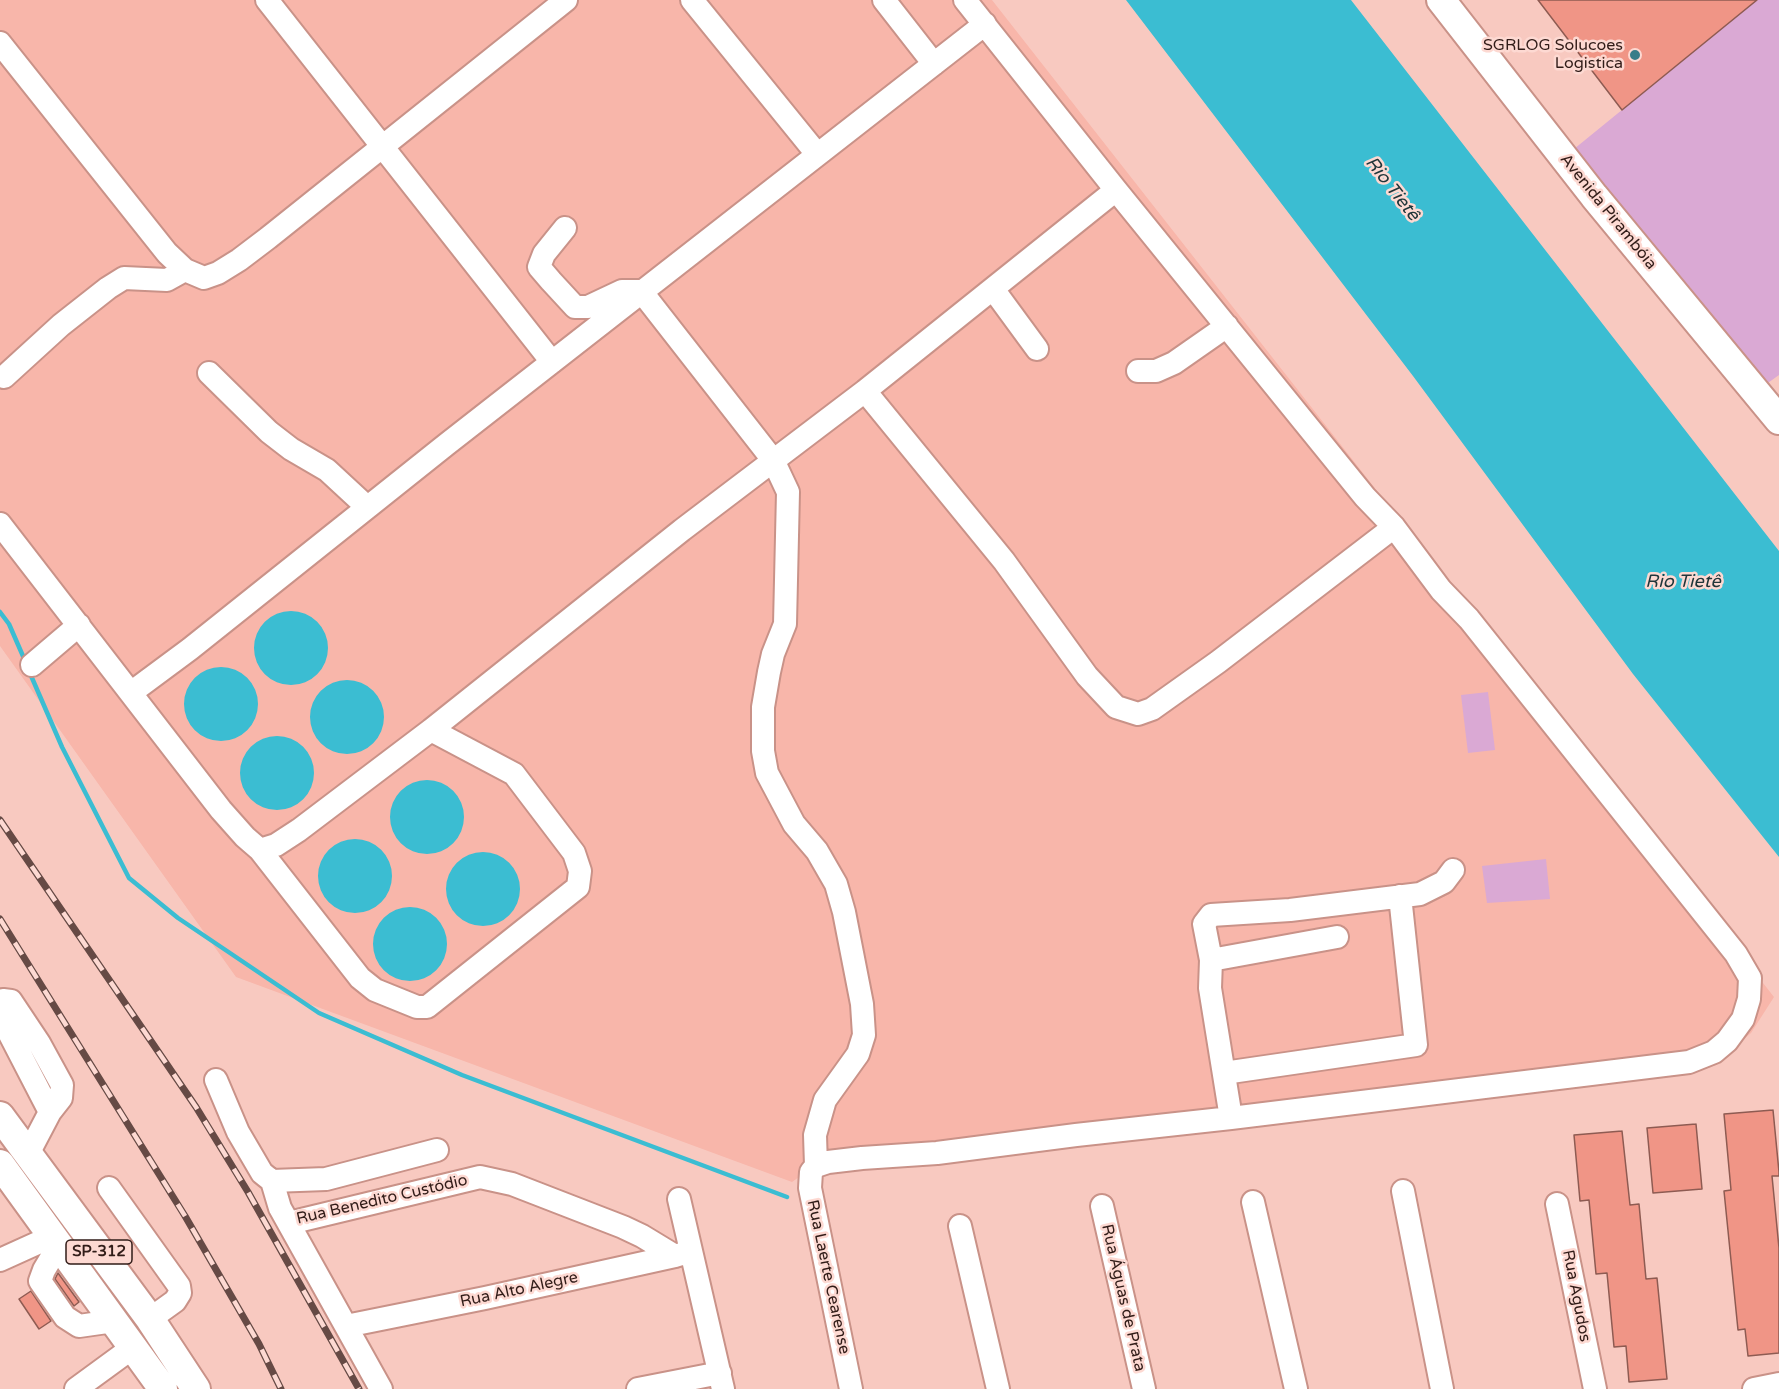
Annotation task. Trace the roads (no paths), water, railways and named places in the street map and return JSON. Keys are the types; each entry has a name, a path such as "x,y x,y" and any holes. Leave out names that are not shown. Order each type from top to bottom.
{"main road":[{"name":"Avenida Pirambóia","path":"1442,0 1594,196 1777,416"},
{"name":"SP-312","path":"0,1116 150,1319 196,1389"},
{"name":"SP-312","path":"0,1164 163,1389"}],"street":[{"path":"267,0 552,362"},
{"path":"0,43 151,234 185,270 204,278 218,273 239,260 566,0"},
{"path":"692,0 817,154"},
{"path":"884,0 934,64"},
{"path":"816,1166 840,1161 937,1153 1689,1062 1714,1052 1727,1041 1743,1019 1749,999 1750,978 1736,954 1469,619 1441,590 1394,527 1365,497 965,0"},
{"path":"132,692 190,649 641,291 984,24"},
{"path":"260,850 276,845 299,830 431,730 773,460 865,391 1116,190"},
{"path":"565,228 544,254 539,267 575,307 588,307 622,291 641,291"},
{"path":"4,377 61,325 124,278 167,280 185,270"},
{"path":"993,289 1037,349"},
{"name":"Rua Laerte Cearense","path":"641,291 773,460 788,492 785,624 773,654 769,672 764,707 763,751 767,772 794,824 817,851 836,884 844,912 862,1004 864,1035 858,1054 825,1100 815,1135 816,1166 811,1173 810,1188 851,1389"},
{"path":"1138,371 1156,370 1174,363 1227,326"},
{"path":"209,373 269,432 291,449 327,470 367,507"},
{"path":"865,391 1004,561 1088,676 1116,707 1138,714 1152,709 1218,662 1394,527"},
{"path":"0,524 221,810 260,850 360,978 375,990 417,1007 427,1007 578,887 580,871 574,854 514,774 431,730"},
{"path":"32,665 79,625"},
{"path":"1231,1118 1210,987 1211,960 1204,924 1211,915 1290,910 1420,894 1444,882 1453,870"},
{"path":"1224,1073 1416,1045 1400,896"},
{"path":"1289,945 1290,910"},
{"path":"1211,960 1337,937"},
{"path":"216,1080 238,1132 262,1173 272,1182 284,1215 381,1389"},
{"path":"28,1154 50,1112"},
{"path":"272,1182 326,1179 437,1150"},
{"name":"Rua Benedito Custódio","path":"284,1215 480,1177 512,1184 683,1253"},
{"path":"109,1188 178,1286 180,1293 175,1301 150,1319"},
{"path":"1402,1191 1442,1389"},
{"path":"638,1389 721,1381 683,1253 679,1199"},
{"path":"1253,1202 1296,1389"},
{"name":"Rua Agudos","path":"1557,1204 1594,1389"},
{"name":"Rua Águas de Prata","path":"1102,1206 1144,1389"},
{"path":"960,1226 998,1389"},
{"path":"0,1260 56,1240"},
{"path":"56,1240 40,1281 65,1317 79,1326 114,1321"},
{"name":"Rua Alto Alegre","path":"346,1326 485,1298 683,1253"},
{"path":"76,1389 132,1348"},
{"path":"1754,1389 1779,1384"}],"water":[{"name":"Rio Tietê","path":"1126,0 1351,0 1779,551 1779,857 1633,674 1413,376"},
{"path":"291,611 305,614 317,622 325,634 328,648 325,662 317,674 305,682 291,685 277,682 265,674 257,662 254,648 257,634 265,622 277,614"},
{"path":"221,667 235,670 247,678 255,690 258,704 255,718 247,730 235,738 221,741 207,738 195,730 187,718 184,704 187,690 195,678 207,670"},
{"path":"347,680 361,683 373,691 381,703 384,717 381,731 373,743 361,751 347,754 333,751 321,743 313,731 310,717 313,703 321,691 333,683"},
{"path":"277,736 291,739 303,747 311,759 314,773 311,787 303,799 291,807 277,810 263,807 251,799 243,787 240,773 243,759 251,747 263,739"},
{"path":"427,780 441,783 453,791 461,803 464,817 461,831 453,843 441,851 427,854 413,851 401,843 393,831 390,817 393,803 401,791 413,783"},
{"path":"355,839 369,842 381,850 389,862 392,876 389,890 381,902 369,910 355,913 341,910 329,902 321,890 318,876 321,862 329,850 341,842"},
{"path":"483,852 497,855 509,863 517,875 520,889 517,903 509,915 497,923 483,926 469,923 457,915 449,903 446,889 449,875 457,863 469,855"},
{"path":"410,907 424,910 436,918 444,930 447,944 444,958 436,970 424,978 410,981 396,978 384,970 376,958 373,944 376,930 384,918 396,910"}],"waterway":[{"path":"0,612 9,624 26,663"},
{"path":"29,671 62,747 129,878 178,918 319,1013 462,1075 787,1197"}],"railway":[{"path":"0,820 196,1107 248,1192 359,1389"},
{"path":"0,919 185,1216 259,1344 281,1389"}],"place":[{"name":"SGRLOG Solucoes Logistica","path":"1635,55"}]}
